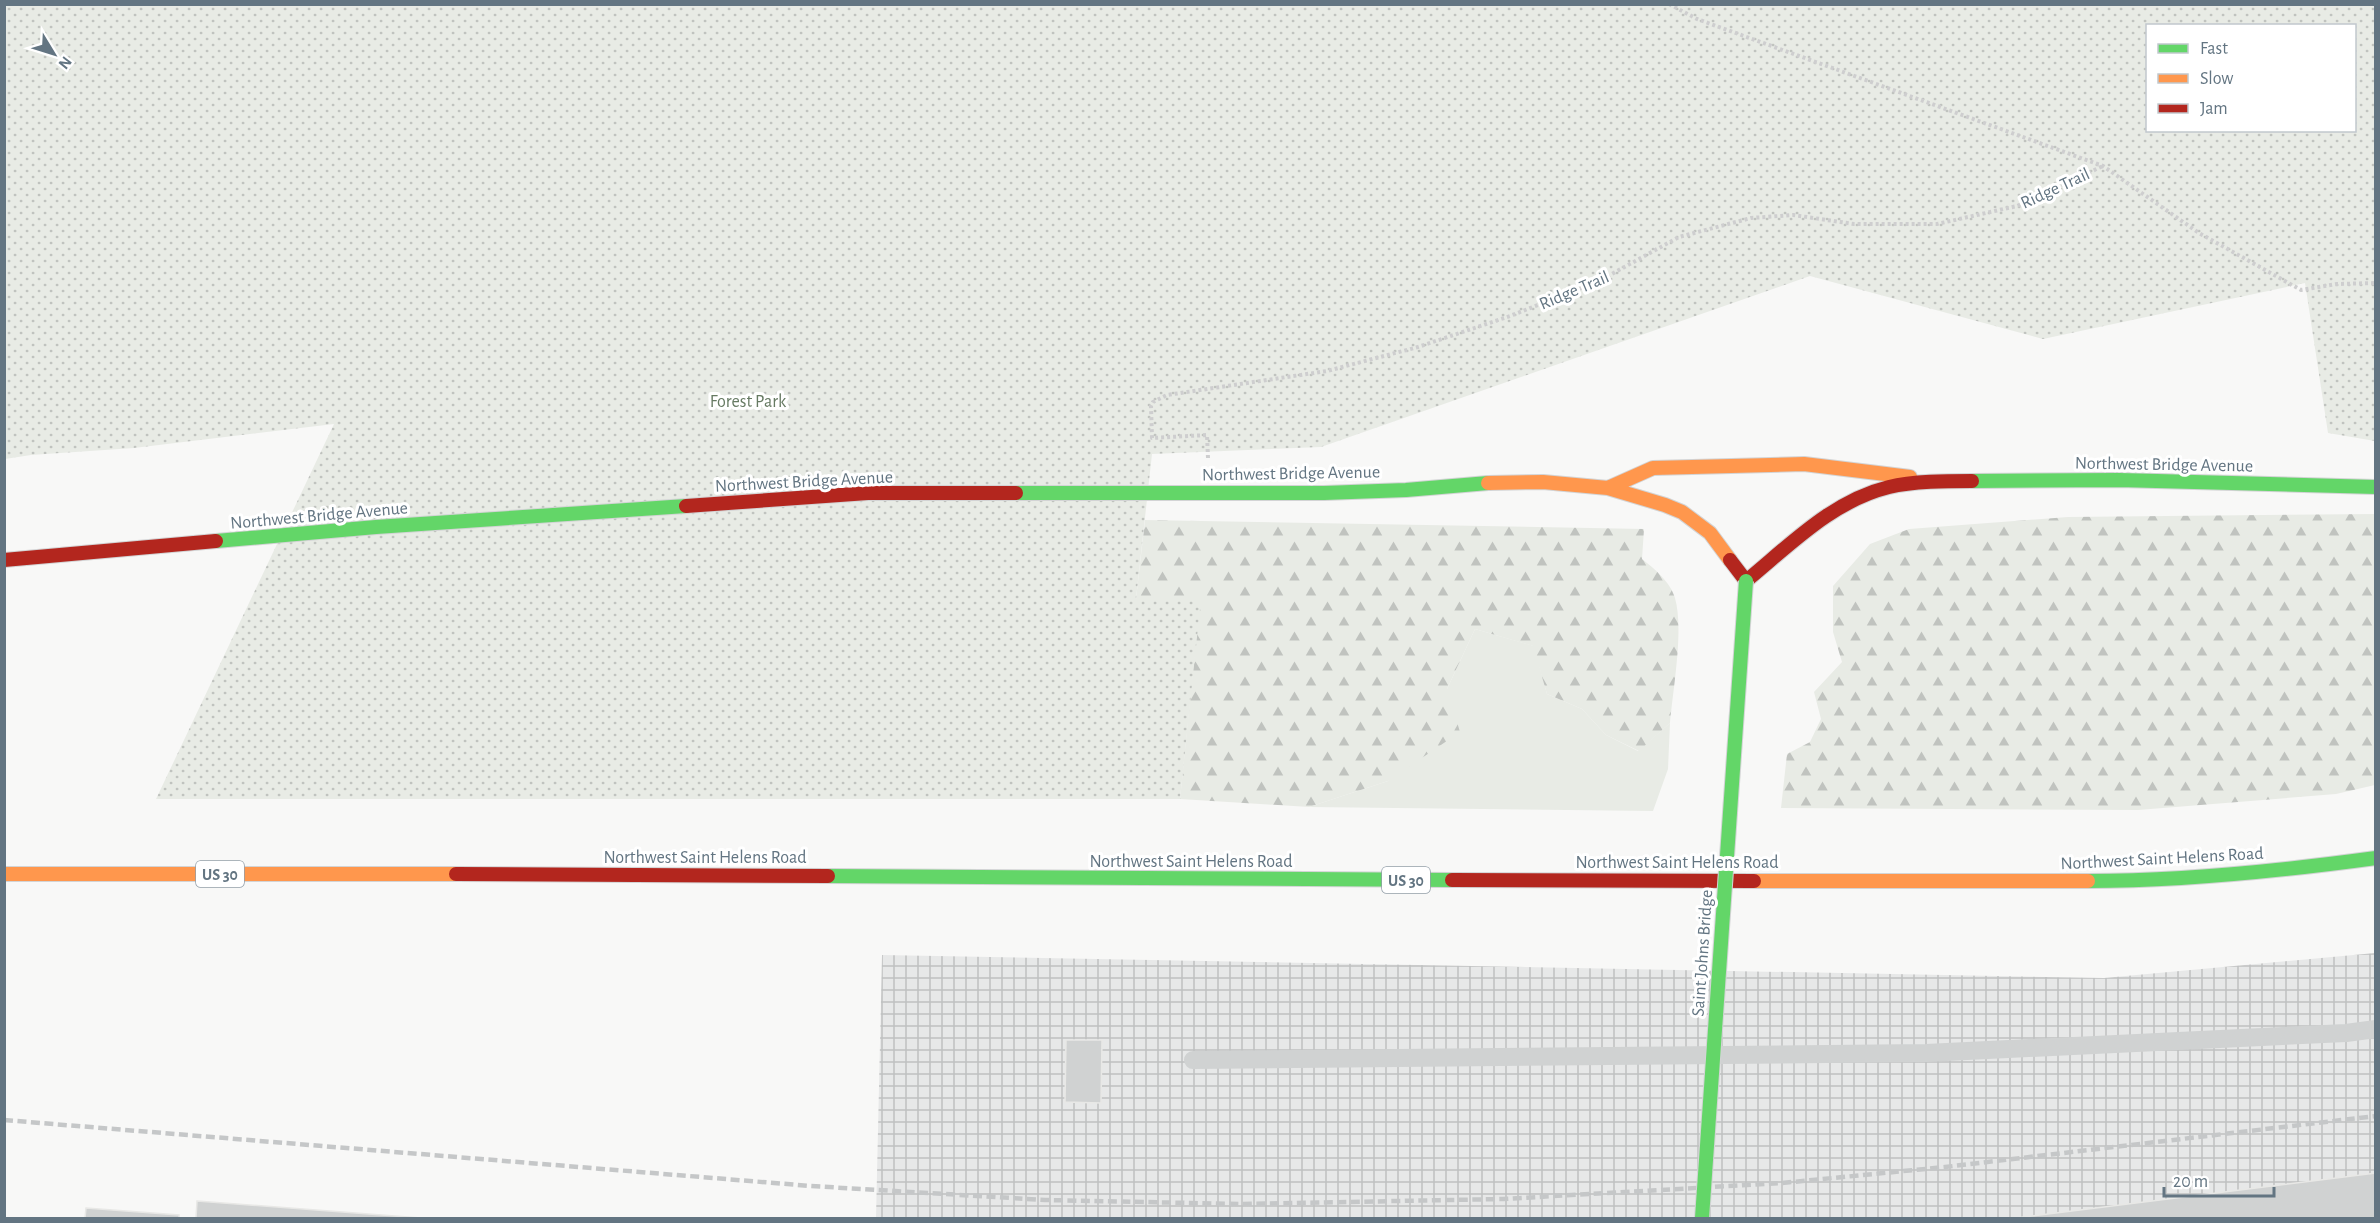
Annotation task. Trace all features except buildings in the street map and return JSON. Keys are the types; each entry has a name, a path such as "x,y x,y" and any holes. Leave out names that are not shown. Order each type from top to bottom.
{"main road":[{"name":"Northwest Bridge Avenue","path":"1608,488 1653,468 1804,464 1952,482"},
{"name":"Northwest Bridge Avenue","path":"4,560 376,527 868,494 1324,493 1480,483 1543,482 1608,488 1665,504 1682,512 1710,533 1746,581 1828,514 1847,503 1889,487 1952,482 2120,480 2376,487"},
{"name":"Saint Johns Bridge","path":"1702,1218 1746,581"},
{"name":"Northwest Saint Helens Road","path":"4,874 2131,881 2286,870 2376,858"}],"lane":[{"path":"1193,1060 1926,1053 2346,1033 2376,1029"}],"path":[{"name":"Ridge Trail","path":"1669,4 1698,19 2103,166 2199,233 2301,290 2337,284 2376,283"},
{"name":"Ridge Trail","path":"1208,461 1207,435 1152,438 1151,406 1153,402 1167,395 1327,371 1418,347 1510,316 1599,281 1679,237 1751,218 1793,215 1854,224 1937,224 2017,206 2103,166"}],"shaded area":[{"path":"2375,953 2375,1218 876,1218 882,955 2104,978"}],"green space":[{"name":"Forest Park","path":"5,5 2375,5 2375,441 2328,433 2305,283 2043,339 1810,276 1321,447 1152,454 1136,599 1201,599 1180,799 156,799 334,424 134,448 5,459"},
{"path":"2375,514 2375,785 2336,794 2138,810 1781,808 1787,754 1810,742 1821,719 1814,692 1842,662 1833,632 1833,586 1870,544 1909,529 2068,517"},
{"path":"1145,520 1644,529 1642,559 1666,581 1673,592 1677,611 1678,643 1670,723 1639,751 1606,735 1582,709 1547,694 1533,646 1475,629 1447,689 1460,732 1388,781 1309,807 1180,799 1200,600 1136,599"},
{"path":"1475,629 1534,646 1547,694 1582,709 1606,735 1638,751 1670,723 1668,769 1653,811 1309,807 1388,781 1447,689"}],"railway":[{"path":"4,1120 811,1186 1045,1200 1240,1204 1503,1199 1782,1183 1945,1167 2376,1116"}],"traffic: fast":[{"path":"1972,481 2119,480 2376,487"},
{"path":"1016,493 1324,493 1406,490 1488,483"},
{"path":"216,541 376,527 686,506"},
{"path":"1702,1218 1746,581"},
{"path":"2088,881 2232,874 2376,858"},
{"path":"828,876 1452,880"}],"traffic: slow":[{"path":"1608,488 1653,468 1804,464 1910,477"},
{"path":"1488,483 1543,482 1608,488 1665,505 1682,512 1710,533 1730,560"},
{"path":"4,874 456,874"},
{"path":"1754,881 2088,881"}],"traffic: jam":[{"path":"1730,560 1746,581 1830,513 1868,494 1889,487 1909,484 1972,481"},
{"path":"686,506 868,493 1016,493"},
{"path":"4,560 216,541"},
{"path":"456,874 828,876"},
{"path":"1452,880 1754,881"}]}
